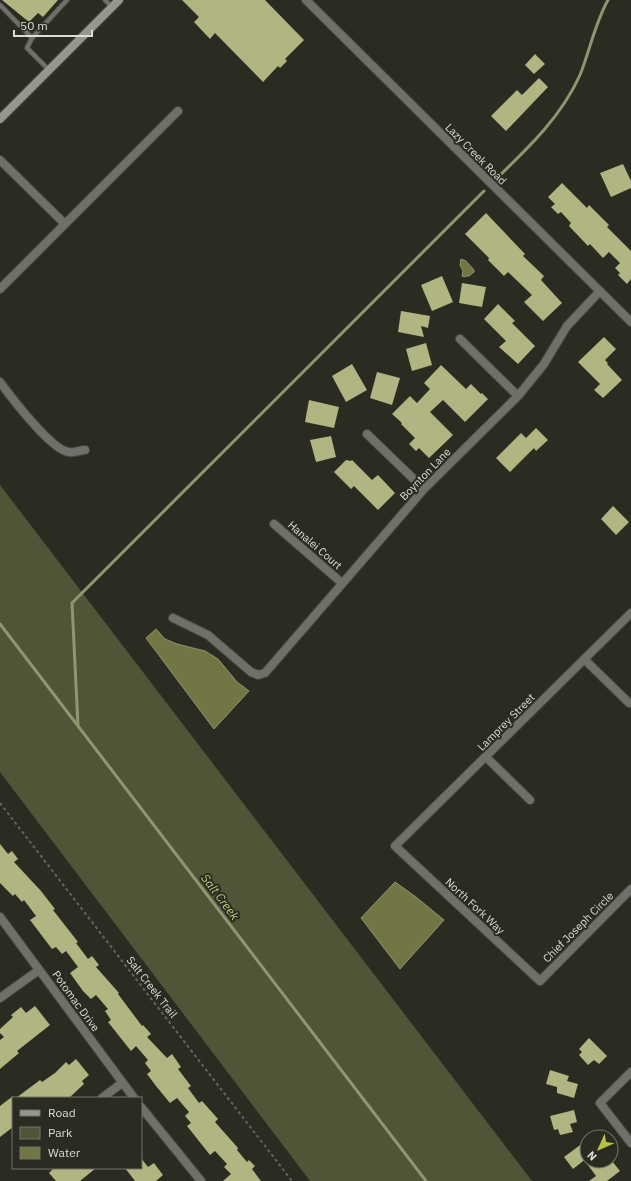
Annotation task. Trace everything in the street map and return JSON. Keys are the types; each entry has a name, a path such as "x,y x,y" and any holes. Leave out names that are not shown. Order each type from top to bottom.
{"street":[{"path":"0,119 119,0"},
{"name":"Lazy Creek Road","path":"306,0 631,322"},
{"path":"0,289 178,111"},
{"path":"0,160 65,224"},
{"name":"Boynton Lane","path":"173,618 208,635 251,672 258,675 265,674 424,489 518,396 544,364 567,326 600,291"},
{"path":"460,339 518,396"},
{"path":"0,382 17,404 58,448 69,452 85,450"},
{"path":"367,434 424,489"},
{"name":"Hanalei Court","path":"274,524 342,583"},
{"name":"Lamprey Street","path":"395,846 631,613"},
{"path":"584,660 629,703"},
{"path":"486,757 530,800"},
{"name":"North Fork Way","path":"395,846 540,981"},
{"name":"Chief Joseph Circle","path":"540,981 631,889"},
{"name":"Potomac Drive","path":"0,917 133,1097"},
{"path":"0,998 39,970"},
{"path":"631,1072 600,1103 631,1143"},
{"path":"103,1097 122,1083"},
{"path":"142,1108 201,1181"}],"lane":[{"path":"49,70 27,48 32,38 68,0"},
{"path":"105,0 112,7"},
{"path":"0,5 32,38"}],"path":[{"name":"Salt Creek Trail","path":"0,803 292,1181"}],"green space":[{"path":"0,485 532,1181 310,1181 0,772"}],"water":[{"path":"461,259 466,261 474,270 474,272 469,276 462,276 463,271 460,265"},
{"path":"156,629 165,639 177,644 205,651 218,659 237,682 249,691 214,729 146,638"},
{"path":"395,882 444,920 400,969 361,918"}],"building":[{"path":"2,0 58,0 43,17 38,13 29,22"},
{"path":"182,0 265,0 304,40 285,59 287,61 280,68 278,66 263,82 215,33 210,39 194,22 199,17"},
{"path":"535,54 545,64 534,74 525,65"},
{"path":"539,78 548,87 506,131 491,116 517,90 522,95"},
{"path":"623,164 631,181 631,188 611,197 600,173"},
{"path":"562,183 587,208 589,205 609,225 607,227 631,251 631,279 627,284 618,275 620,273 615,268 620,263 609,252 603,258 590,244 588,246 569,226 571,223 561,212 558,214 551,207 555,204 548,197"},
{"path":"486,213 525,254 523,256 544,276 541,280 562,303 543,321 524,302 532,295 508,272 504,276 488,260 489,258 465,234"},
{"path":"442,276 453,302 432,311 421,285"},
{"path":"462,283 486,287 482,307 459,303"},
{"path":"498,304 515,321 512,323 535,346 518,364 499,347 506,341 484,319"},
{"path":"401,311 430,316 428,328 421,326 424,337 398,332"},
{"path":"604,337 616,349 605,360 622,380 603,398 594,390 600,384 578,362"},
{"path":"426,343 432,365 412,371 406,349"},
{"path":"352,364 367,390 346,402 332,376"},
{"path":"441,365 466,389 471,384 488,399 465,422 443,400 430,412 453,435 429,458 419,448 416,451 409,444 415,438 392,414 410,396 417,403 430,389 424,383"},
{"path":"377,372 400,378 392,405 370,398"},
{"path":"309,400 339,407 334,428 305,422"},
{"path":"536,428 548,440 536,451 534,448 510,472 496,458 521,433 526,438"},
{"path":"331,436 336,457 316,462 310,440"},
{"path":"346,460 352,460 372,480 378,475 395,493 378,510 354,486 351,489 334,472"},
{"path":"613,506 629,522 616,535 601,519"},
{"path":"0,844 8,854 12,851 18,859 14,862 41,891 55,909 53,910 78,942 76,943 88,959 92,956 99,965 96,967 119,993 118,994 142,1026 143,1025 151,1034 147,1037 167,1058 172,1054 181,1067 178,1069 191,1086 188,1088 199,1103 202,1101 218,1119 215,1122 238,1148 237,1150 247,1162 249,1160 255,1166 252,1169 261,1181 223,1181 231,1174 224,1167 227,1164 215,1151 210,1155 187,1126 191,1123 185,1116 189,1112 177,1098 170,1103 147,1074 151,1071 145,1063 148,1060 136,1046 131,1051 108,1022 111,1020 105,1011 108,1009 96,995 91,999 70,973 78,967 66,951 62,954 56,947 52,949 30,920 36,916 24,900 22,902 15,894 13,896 0,883"},
{"path":"35,1006 50,1025 17,1051 19,1053 0,1069 0,1040 4,1037 0,1033 0,1029 13,1017 11,1015 21,1007 26,1013"},
{"path":"589,1038 607,1056 599,1064 594,1060 588,1065 579,1055 582,1052 579,1049"},
{"path":"76,1059 89,1075 82,1081 84,1084 70,1097 17,1097 40,1080 42,1082 55,1073 66,1062 69,1065"},
{"path":"550,1070 569,1076 567,1081 578,1084 574,1098 557,1093 557,1087 546,1084"},
{"path":"13,1096 12,1128 0,1137 0,1106"},
{"path":"574,1110 577,1122 570,1124 573,1132 560,1135 558,1129 554,1130 550,1116"},
{"path":"579,1146 579,1164 573,1169 564,1157"},
{"path":"142,1159 148,1167 154,1163 163,1175 156,1181 135,1181 126,1169 142,1169"},
{"path":"53,1169 95,1169 80,1181 56,1181 49,1173"},
{"path":"591,1169 618,1169 620,1171 607,1181 589,1181 596,1176"}],"waterway":[{"path":"496,179 543,131 564,104 580,75 603,9 608,0"},
{"path":"78,726 72,603 484,191"},
{"name":"Salt Creek","path":"0,624 426,1181"}]}
